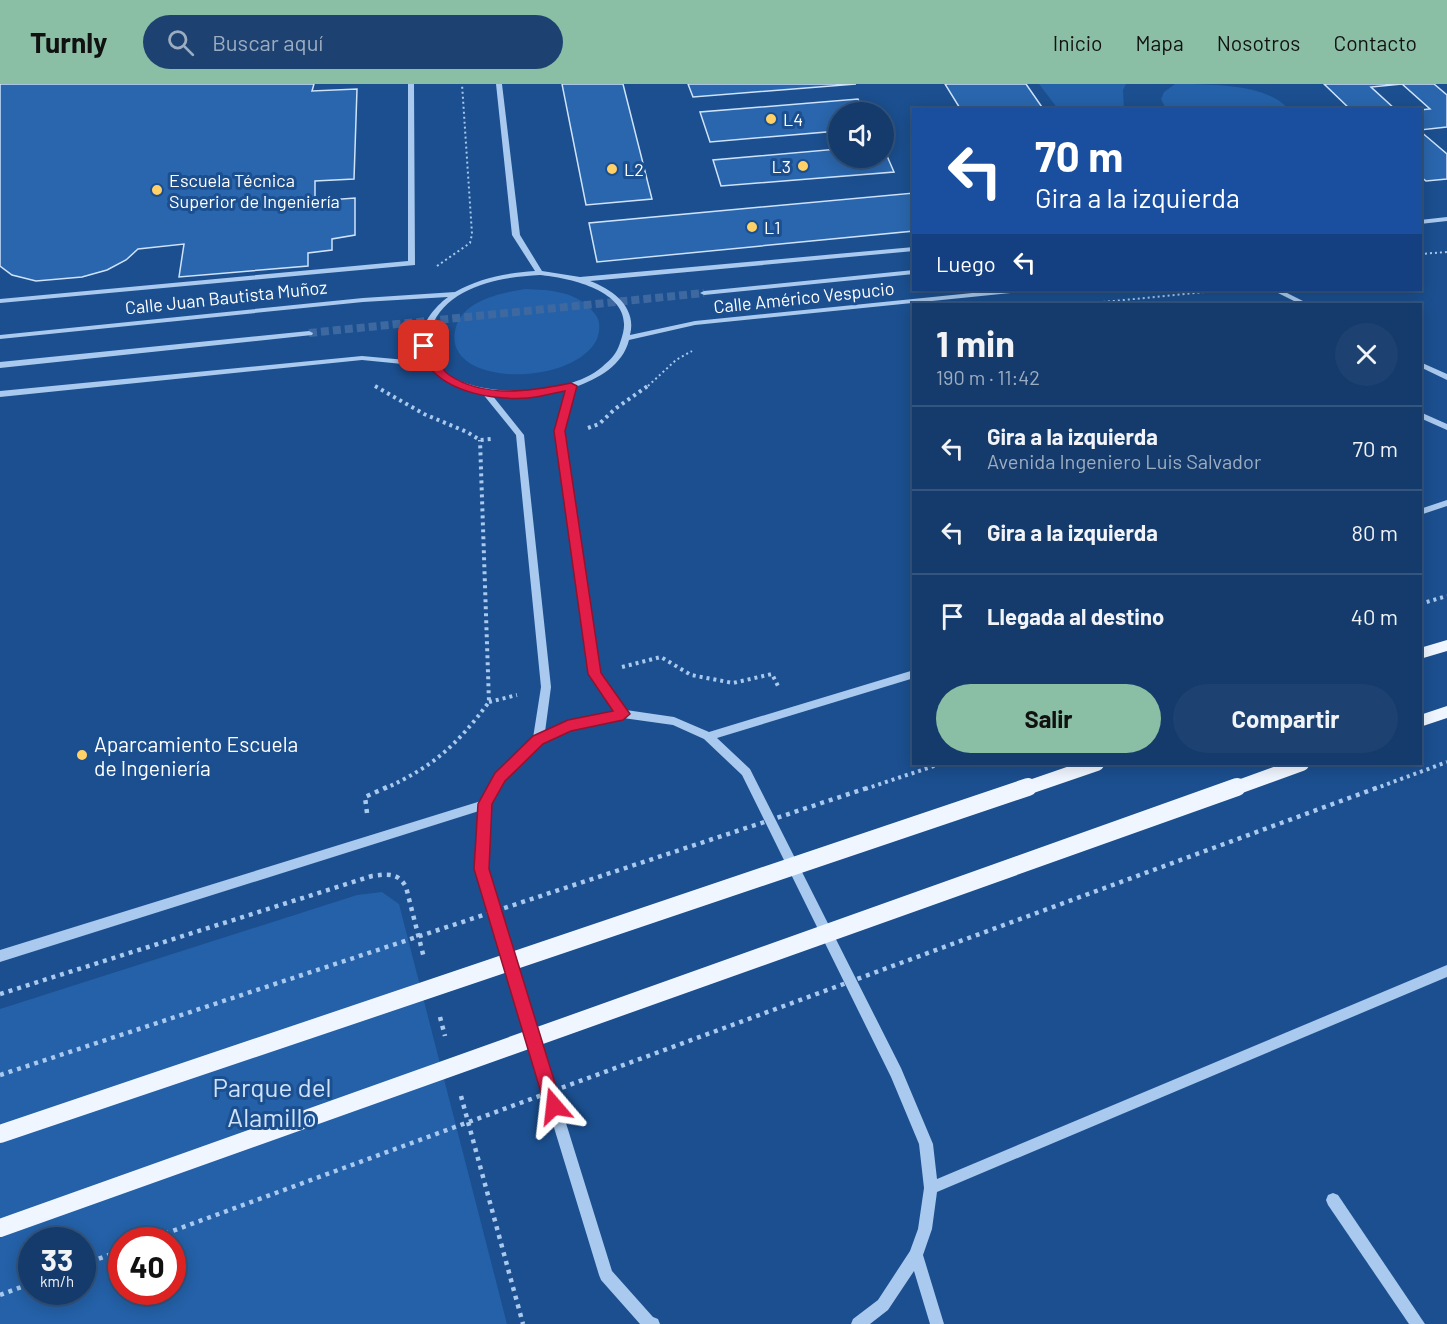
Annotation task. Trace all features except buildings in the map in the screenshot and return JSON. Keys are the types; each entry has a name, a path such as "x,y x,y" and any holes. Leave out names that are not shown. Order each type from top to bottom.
{"main road":[{"path":"1422,653 1447,645"},
{"path":"1422,720 1447,712"},
{"path":"0,1134 1094,765"},
{"path":"0,1228 1299,765"}],"street":[{"path":"0,301 412,263 411,84"},
{"path":"499,84 516,235 540,273"},
{"path":"1422,222 1447,219"},
{"name":"Calle Américo Vespucio","path":"582,279 912,249"},
{"path":"704,293 912,272"},
{"path":"0,394 362,358 432,365 454,381 486,392 528,395 571,386 599,373 619,357 629,338 627,314 611,294 582,279 540,273 500,277 481,282 456,294 437,310 425,328 424,346 432,365"},
{"name":"Calle Américo Vespucio","path":"629,338 695,323 1010,291"},
{"path":"1278,291 1303,303"},
{"name":"Calle Juan Bautista Muñoz","path":"0,337 363,300 456,294"},
{"path":"0,364 309,333"},
{"path":"1422,364 1447,377"},
{"path":"571,386 560,431 595,674 623,714"},
{"path":"486,392 520,435 546,680 538,740"},
{"path":"1422,416 1447,427"},
{"path":"1422,511 1447,503"},
{"path":"708,735 912,675"},
{"path":"653,1324 648,1322 606,1275 482,869 485,804 500,777 538,740 568,726 623,714 674,721 708,735 746,772 896,1073 926,1144 931,1188 925,1229 916,1255 883,1305 858,1324"},
{"path":"0,956 485,804"},
{"path":"931,1188 1447,971"},
{"path":"1333,1200 1418,1324"},
{"path":"916,1255 937,1324"}],"path":[{"path":"434,267 444,264 470,243 472,234 462,84"},
{"path":"1422,254 1447,252"},
{"path":"1093,303 1216,291"},
{"path":"587,428 599,424 615,409 642,392 676,360 699,347"},
{"path":"371,386 392,392 424,414 466,429 480,440 489,702"},
{"path":"1422,603 1447,596"},
{"path":"636,664 661,657 691,675 733,683 772,674 781,691"},
{"path":"367,819 366,797 409,777 439,758 467,730 489,702 515,696"},
{"path":"183,1227 1447,762"},
{"path":"0,1075 937,765"},
{"path":"0,1295 18,1288"}],"green space":[{"path":"1039,84 1126,84 1123,90 1124,108 1057,108"},
{"path":"1175,84 1237,87 1267,95 1287,108 1166,108 1161,99 1164,92"},
{"path":"525,289 554,291 581,301 588,306 598,320 597,339 584,355 563,366 538,373 511,374 487,371 467,362 456,347 456,327 460,318 467,310 484,299"},
{"name":"Parque del Alamillo","path":"382,892 399,904 507,1324 0,1324 0,1009 357,895"}],"tunnel":[{"path":"309,333 704,293"}],"place":[{"name":"L4","path":"771,119"},
{"name":"L3","path":"803,166"},
{"name":"L2","path":"612,169"},
{"name":"Escuela Técnica Superior de Ingeniería","path":"157,190"},
{"name":"L1","path":"752,227"},
{"name":"Aparcamiento Escuela de Ingeniería","path":"82,755"}],"route":[{"path":"424,346 432,365 446,377 464,386 486,392 528,395 571,386 560,431 595,674 623,714 568,726 538,740 500,777 485,804 482,869 554,1106"}]}
